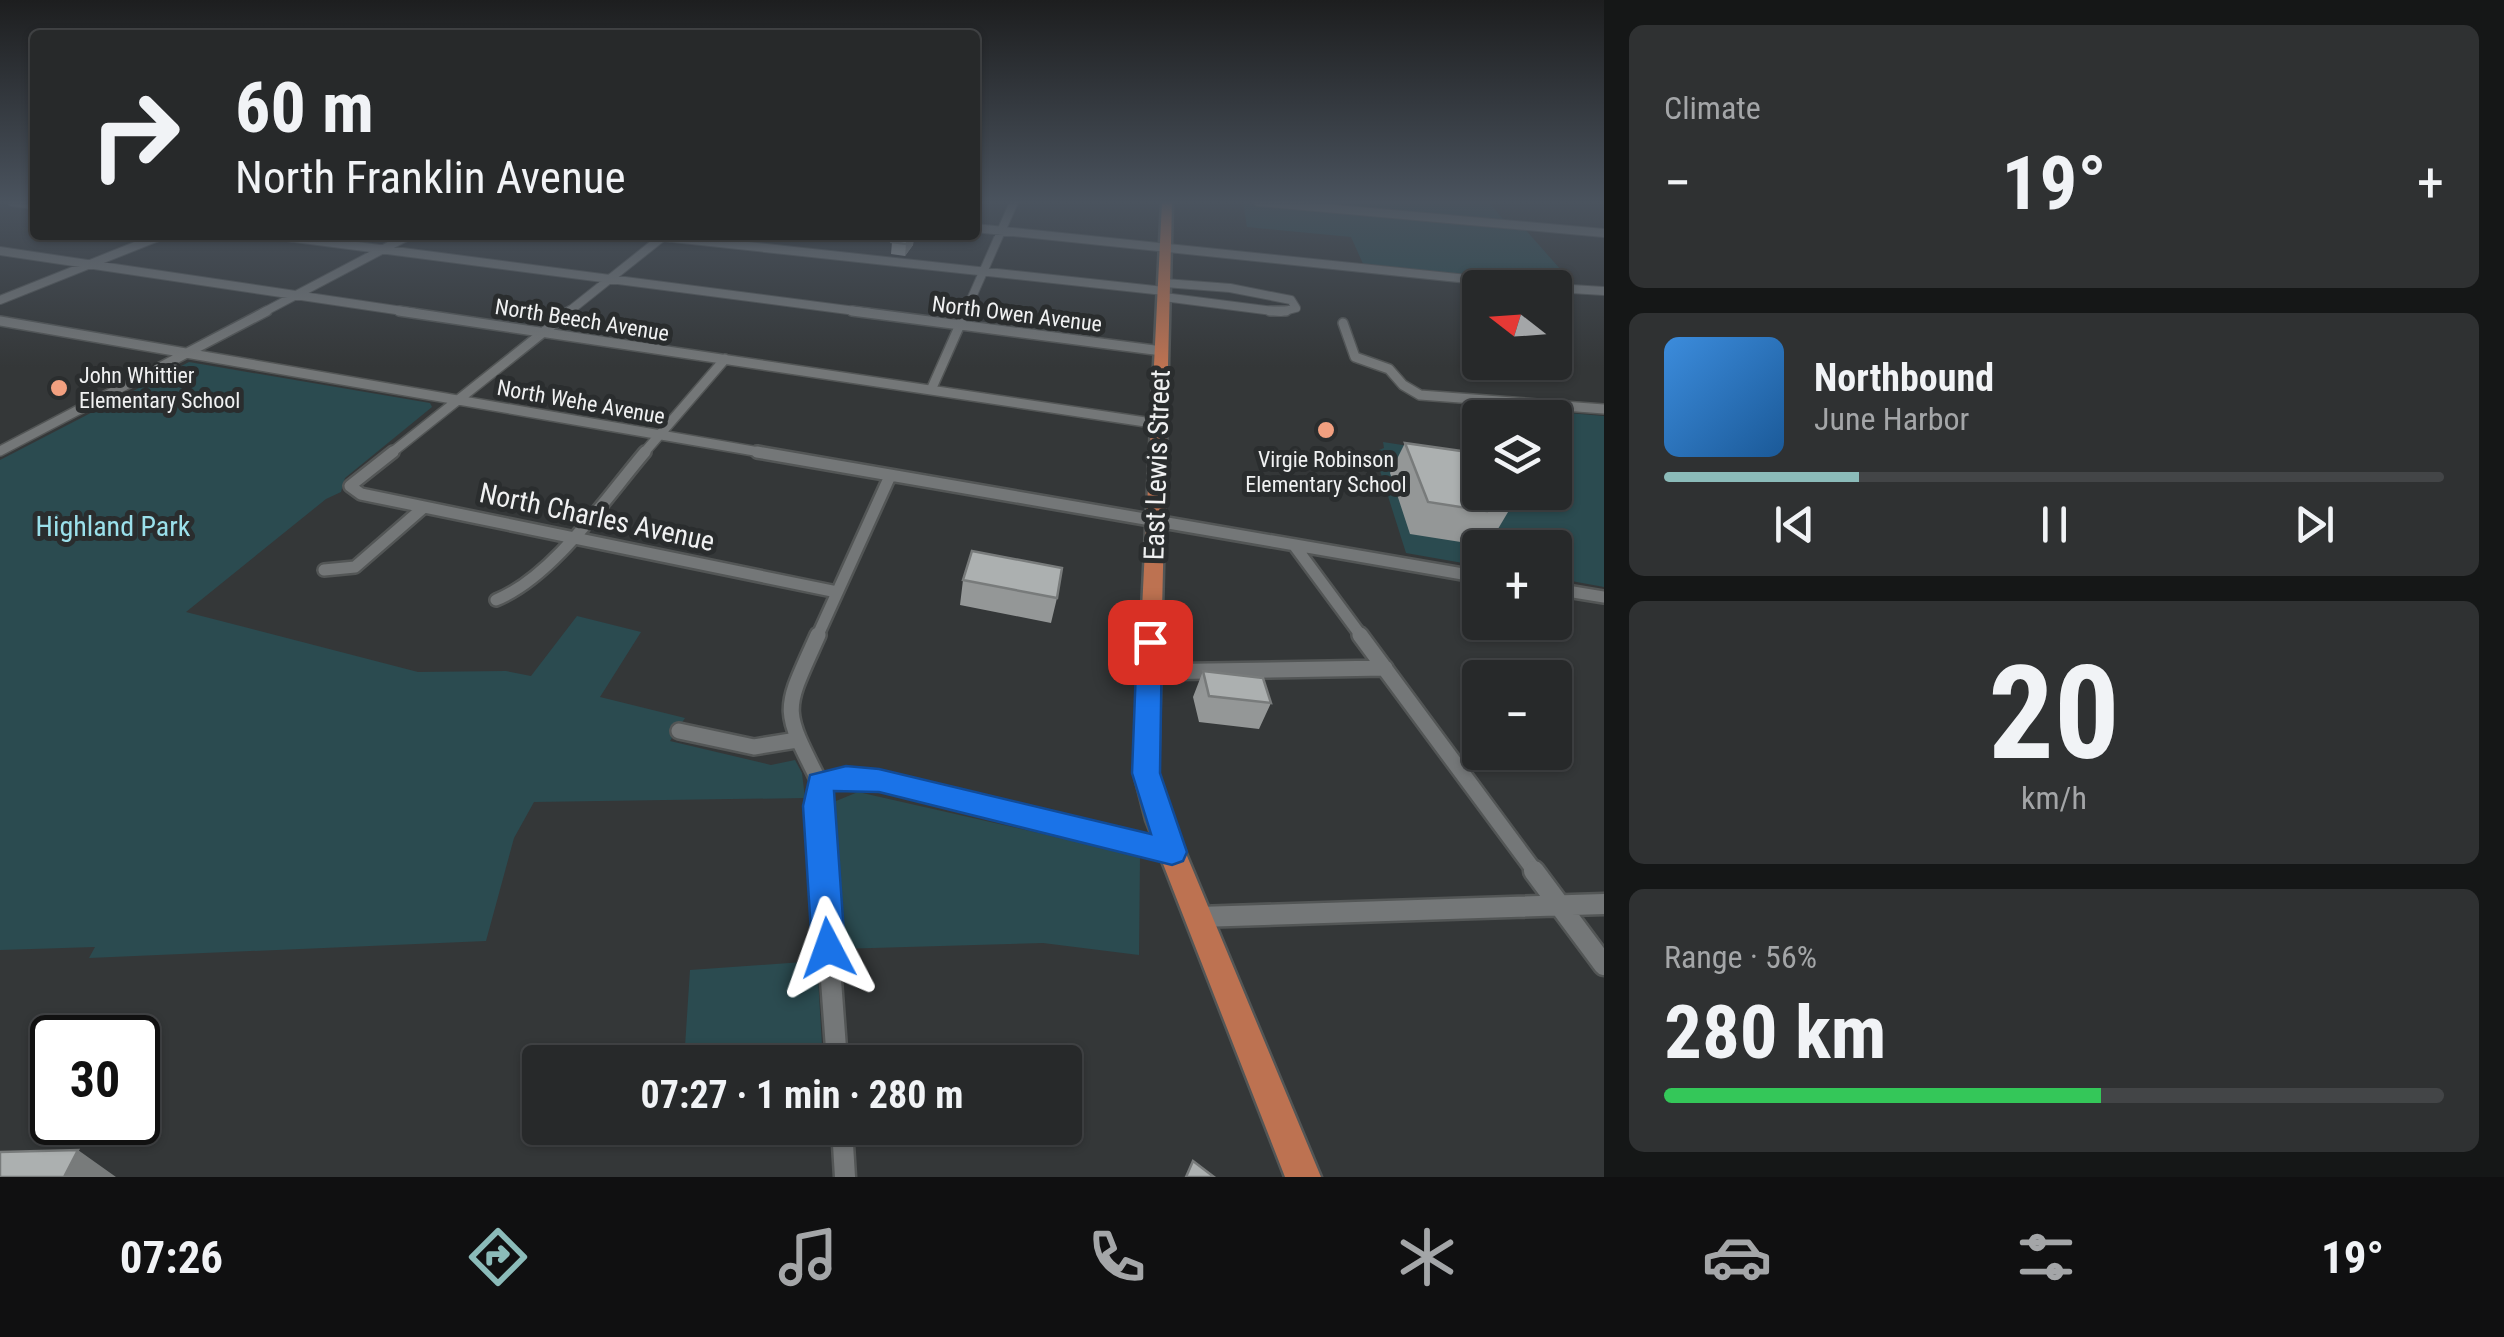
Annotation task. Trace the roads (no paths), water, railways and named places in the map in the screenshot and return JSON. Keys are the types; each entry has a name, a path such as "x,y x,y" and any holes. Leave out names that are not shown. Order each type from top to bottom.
{"main road":[{"name":"East Lewis Street","path":"1166,257 1146,773 1172,852 1303,1177"}],"street":[{"name":"North Beech Avenue","path":"41,257 1159,424"},
{"path":"0,300 109,257"},
{"path":"0,451 369,257"},
{"name":"North Owen Avenue","path":"436,257 1162,351"},
{"path":"456,400 637,257"},
{"path":"850,257 1164,290 1280,296 1295,302 1296,308 1281,312 1164,290"},
{"path":"931,390 990,257"},
{"path":"1260,257 1462,278"},
{"path":"1572,289 1604,291"},
{"name":"North Wehe Avenue","path":"0,321 1462,573"},
{"path":"1343,323 1355,357 1389,368 1403,385 1420,394 1604,409"},
{"path":"496,600 534,578 725,359"},
{"name":"North Charles Avenue","path":"456,400 350,486 361,494 837,592"},
{"path":"836,1045 818,806 820,783 789,722 791,695 890,476"},
{"path":"324,570 355,567 424,507"},
{"path":"1294,545 1604,966"},
{"path":"1572,592 1604,598"},
{"path":"1148,672 1385,668"},
{"path":"679,731 758,748 784,747 798,740"},
{"path":"820,783 846,777 879,780 1172,852"},
{"path":"1198,918 1604,904"},
{"path":"843,1145 845,1177"}],"place":[{"name":"John Whittier Elementary School","path":"59,388"},
{"name":"Virgie Robinson Elementary School","path":"1326,430"}],"park label":[{"name":"Highland Park","path":"113,526"}]}
